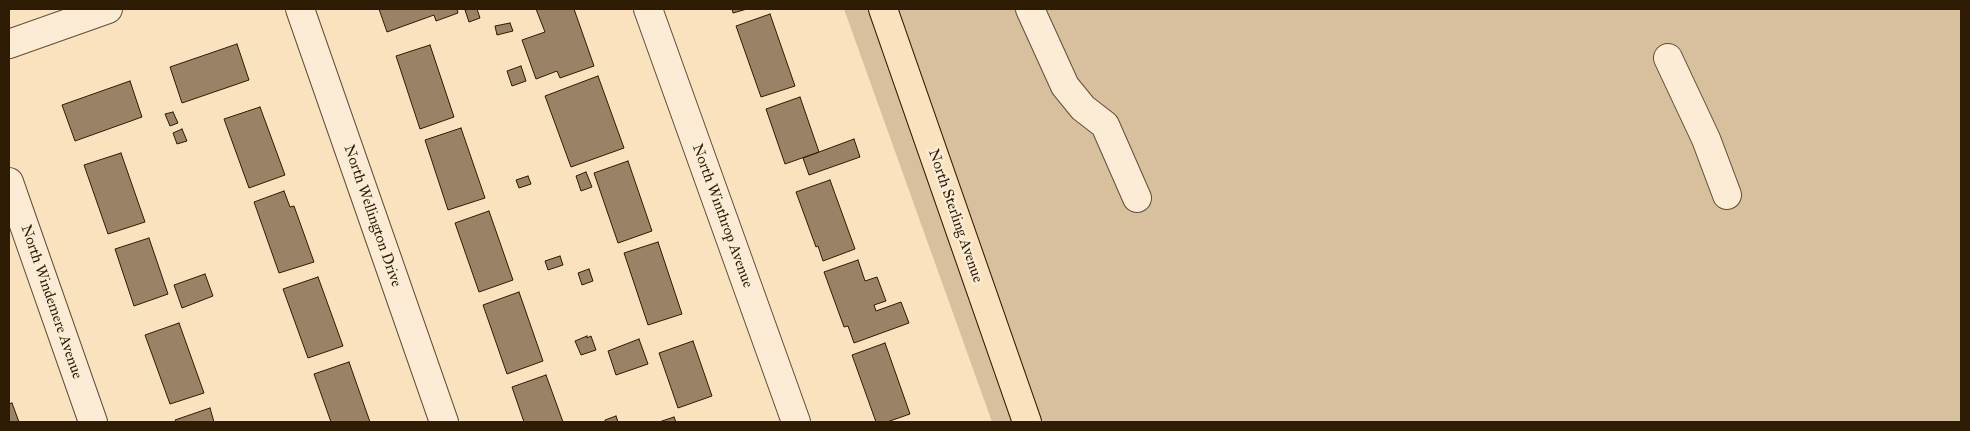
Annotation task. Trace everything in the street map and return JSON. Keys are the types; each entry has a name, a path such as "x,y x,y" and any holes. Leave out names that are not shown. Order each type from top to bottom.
{"main road":[{"name":"North Sterling Avenue","path":"883,9 1027,422"}],"street":[{"path":"9,44 108,9"},
{"name":"North Wellington Drive","path":"300,9 444,422"},
{"name":"North Winthrop Avenue","path":"648,9 796,422"},
{"path":"1030,9 1065,86 1082,108 1104,125 1138,198"},
{"path":"1668,58 1706,139 1727,195"},
{"name":"North Windemere Avenue","path":"9,182 93,422"}],"shaded area":[{"path":"844,9 1961,9 1961,422 992,422"}],"building":[{"path":"379,9 457,9 458,13 436,21 434,15 387,32"},
{"path":"477,9 480,18 469,22 465,10"},
{"path":"536,9 574,9 594,66 560,78 557,71 536,79 522,40 545,32"},
{"path":"732,9 747,9 733,13"},
{"path":"770,14 795,86 761,97 736,26"},
{"path":"510,23 513,31 497,35 495,26"},
{"path":"237,44 249,80 182,103 170,67"},
{"path":"430,45 454,117 420,129 396,56"},
{"path":"521,66 526,81 512,86 507,71"},
{"path":"598,76 624,148 571,167 545,96"},
{"path":"130,81 142,117 75,141 62,105"},
{"path":"800,97 819,152 785,164 766,109"},
{"path":"260,107 285,175 249,188 224,119"},
{"path":"173,112 178,123 170,126 165,114"},
{"path":"461,128 485,198 448,210 425,140"},
{"path":"182,129 187,141 177,144 173,133"},
{"path":"854,139 860,157 809,175 803,158"},
{"path":"121,153 145,222 108,234 84,165"},
{"path":"628,161 652,231 618,243 594,173"},
{"path":"586,172 592,187 581,191 576,176"},
{"path":"528,176 531,184 519,188 516,180"},
{"path":"830,180 855,249 823,261 796,192"},
{"path":"284,191 290,207 294,206 314,262 279,273 254,202"},
{"path":"489,211 513,280 479,292 455,223"},
{"path":"149,238 168,294 134,306 115,249"},
{"path":"658,242 682,314 648,325 624,253"},
{"path":"560,256 563,265 548,270 545,261"},
{"path":"858,260 865,281 877,277 886,301 874,305 876,311 901,302 909,323 854,343 848,326 844,327 824,272"},
{"path":"589,269 593,281 582,285 578,273"},
{"path":"205,274 213,296 182,308 174,285"},
{"path":"318,277 343,346 308,358 283,289"},
{"path":"519,292 543,361 507,374 483,305"},
{"path":"179,323 204,393 170,404 145,335"},
{"path":"587,336 587,338 591,336 596,350 581,355 575,341"},
{"path":"639,339 648,364 616,375 608,351"},
{"path":"693,341 712,396 678,408 659,353"},
{"path":"885,343 910,414 887,422 876,422 852,355"},
{"path":"349,362 370,422 331,422 314,374"},
{"path":"546,375 563,422 524,422 512,387"},
{"path":"12,403 19,422 9,422 9,404"},
{"path":"210,408 214,422 176,422 175,420"},
{"path":"616,416 618,422 605,422 605,420"},
{"path":"674,417 676,422 659,422"}]}
